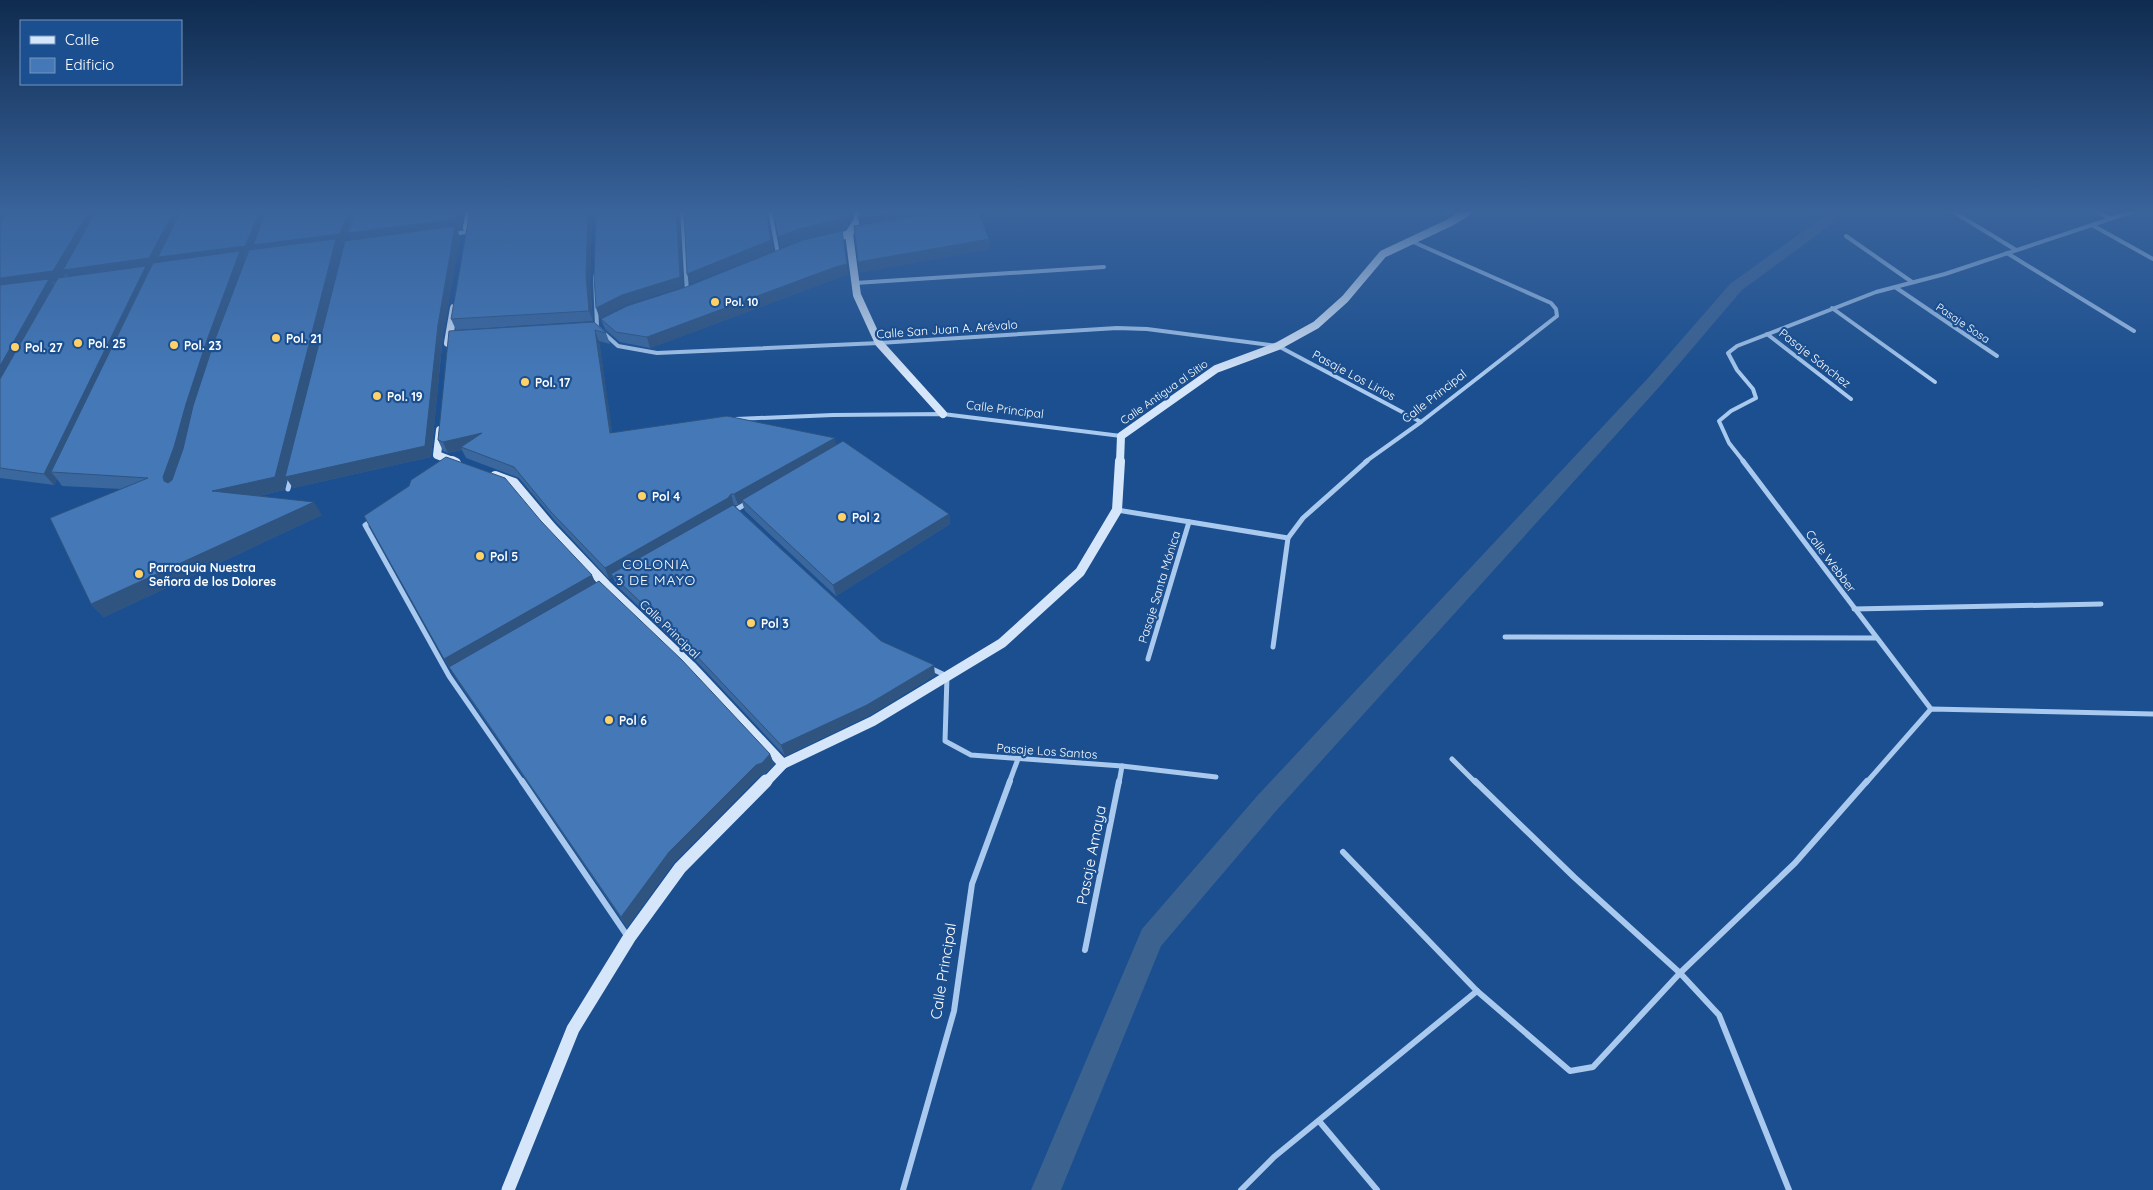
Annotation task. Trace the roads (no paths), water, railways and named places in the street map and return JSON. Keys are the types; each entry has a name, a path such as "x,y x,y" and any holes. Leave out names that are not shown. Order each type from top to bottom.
{"street":[{"path":"595,267 597,327"},
{"path":"685,267 687,292"},
{"path":"853,267 857,295 879,343 943,414"},
{"path":"855,283 1104,267"},
{"name":"Calle Antigua al Sitio","path":"1121,436 1216,369 1278,346 1316,325 1345,299 1372,267"},
{"name":"Calle Principal","path":"1288,538 1304,518 1355,470 1421,422 1557,316 1556,309 1550,303 1468,267"},
{"path":"1890,267 1912,282"},
{"path":"1767,334 1876,292 1967,267"},
{"path":"2029,267 2134,331"},
{"name":"Pasaje Sosa","path":"1895,287 1996,356"},
{"path":"679,295 696,288"},
{"path":"448,353 456,298"},
{"path":"1832,308 1935,382"},
{"path":"587,328 597,327 604,323"},
{"name":"Calle San Juan A. Arévalo","path":"597,327 618,346 658,353 879,343 1117,328 1146,329 1278,346"},
{"name":"Pasaje Sánchez","path":"1767,334 1851,399"},
{"name":"Calle Webber","path":"1767,334 1737,346 1728,354 1737,370 1753,389 1756,398 1746,405 1723,414 1719,421 1729,443 1931,709"},
{"path":"449,336 459,335"},
{"name":"Pasaje Los Lirios","path":"1278,346 1421,422"},
{"name":"Calle Principal","path":"736,419 833,415 943,414 1121,436"},
{"path":"442,422 437,455 466,466"},
{"path":"508,1190 573,1029 628,938 680,868 783,764 873,721 1002,643 1080,572 1117,510 1121,436"},
{"path":"288,489 293,470"},
{"name":"Calle Principal","path":"482,472 514,483 551,527 606,585 691,666 783,764"},
{"path":"728,514 752,500"},
{"path":"736,509 743,516"},
{"path":"1117,510 1288,538 1273,647"},
{"path":"381,514 365,525 449,676 580,864 628,938"},
{"name":"Pasaje Santa Mónica","path":"1148,659 1189,522"},
{"path":"1854,609 2100,604"},
{"path":"1505,637 1876,638"},
{"path":"921,664 947,676"},
{"path":"449,676 457,672"},
{"name":"Pasaje Los Santos","path":"947,676 945,741 971,755 1122,766 1216,777"},
{"path":"1343,852 1477,991 1570,1070 1593,1067 1680,973 1795,863 1931,709 2153,714"},
{"name":"Calle Principal","path":"903,1190 954,1011 972,884 1018,759"},
{"path":"1452,759 1574,877 1680,973 1718,1015 1789,1190"},
{"name":"Pasaje Amaya","path":"1086,950 1122,766"},
{"path":"1241,1190 1274,1157 1477,991"},
{"path":"1318,1121 1377,1190"}],"waterway":[{"path":"1046,1190 1151,938 1267,803 1655,381 1736,287 1764,267"}],"place":[{"name":"Pol. 10","path":"715,302"},
{"name":"Pol. 21","path":"276,338"},
{"name":"Pol. 25","path":"78,343"},
{"name":"Pol. 23","path":"174,345"},
{"name":"Pol. 27","path":"15,347"},
{"name":"Pol. 17","path":"525,382"},
{"name":"Pol. 19","path":"377,396"},
{"name":"Pol 4","path":"642,496"},
{"name":"Pol 2","path":"842,517"},
{"name":"Pol 5","path":"480,556"},
{"name":"Parroquia Nuestra Señora de los Dolores","path":"139,574"},
{"name":"Pol 3","path":"751,623"},
{"name":"Pol 6","path":"609,720"}],"district":[{"name":"COLONIA 3 DE MAYO","path":"656,572"}]}
